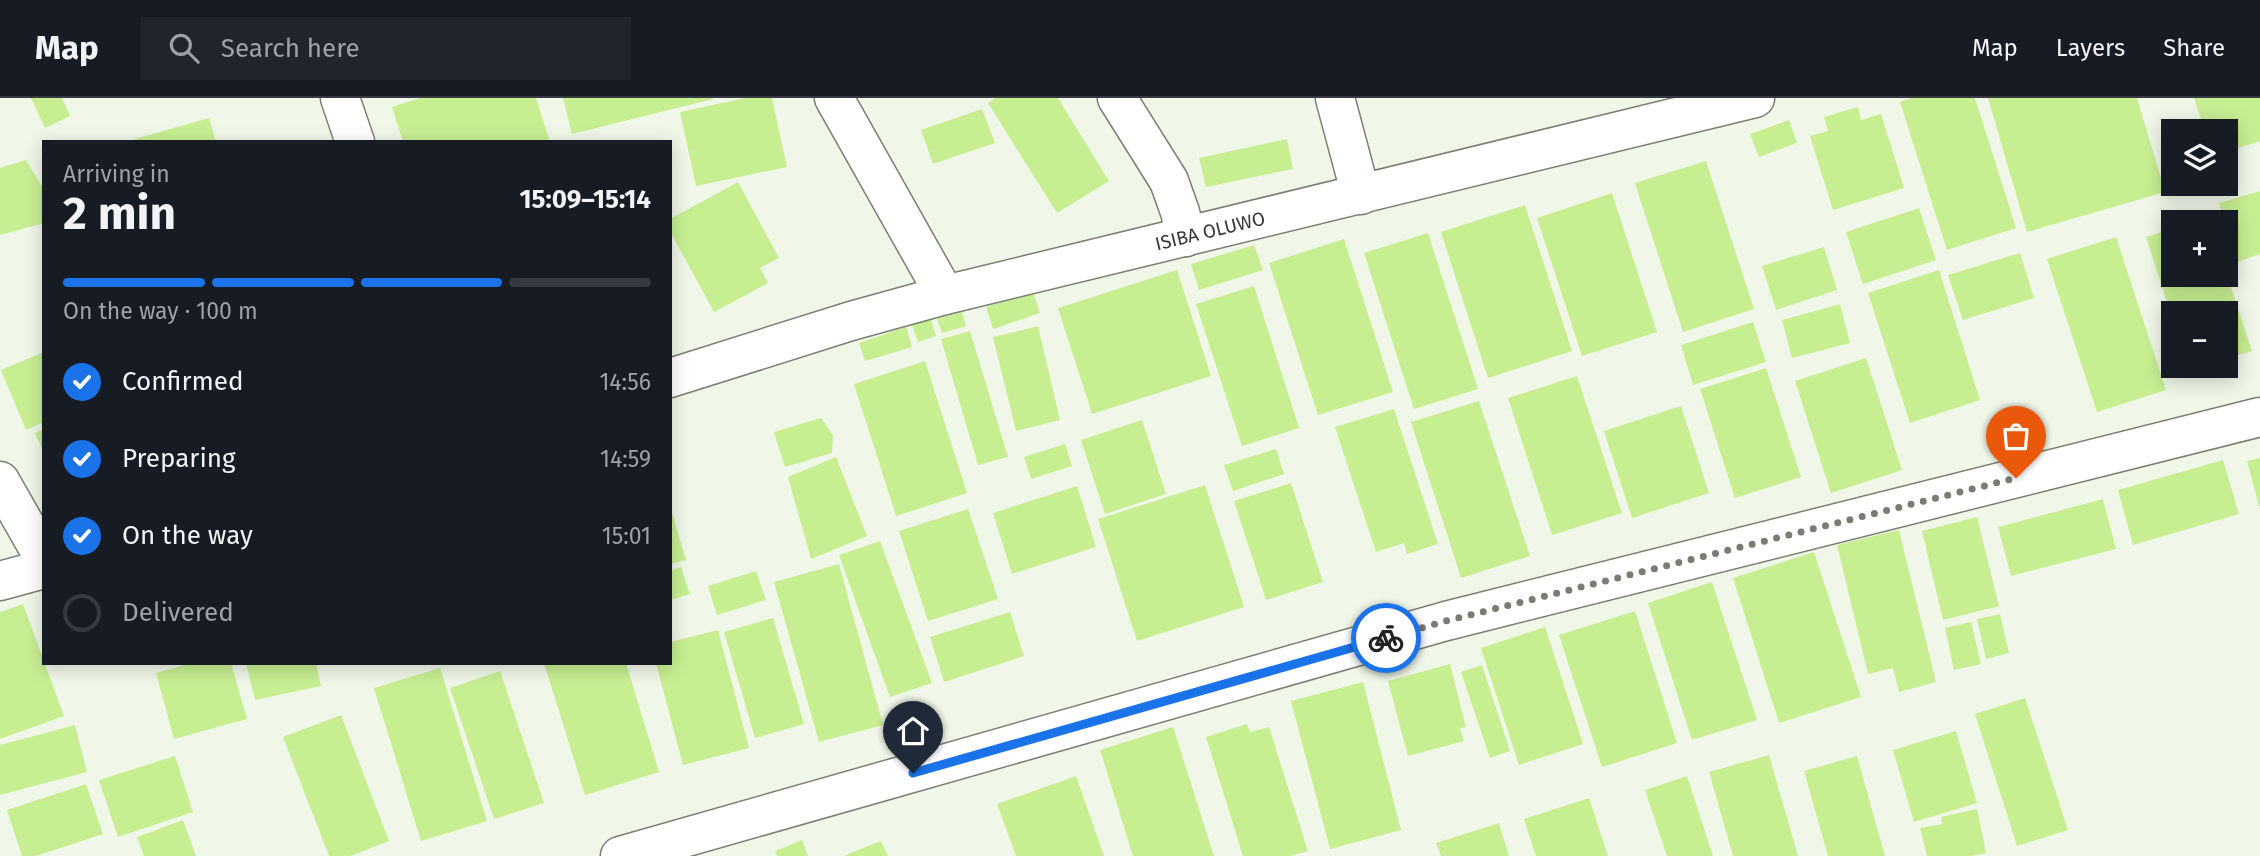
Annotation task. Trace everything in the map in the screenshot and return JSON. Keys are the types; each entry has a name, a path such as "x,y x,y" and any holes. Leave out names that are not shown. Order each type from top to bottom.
{"street":[{"path":"340,98 354,140"},
{"path":"834,98 945,295"},
{"path":"1117,98 1169,181 1186,237"},
{"path":"1335,98 1361,195"},
{"name":"ISIBA OLUWO","path":"672,377 851,321 945,295 1755,98"},
{"path":"620,856 1446,621 2260,416"},
{"path":"0,481 42,554"},
{"path":"0,581 42,570"}],"building":[{"path":"31,98 62,98 70,116 45,128"},
{"path":"420,98 536,98 549,139 402,140 392,107"},
{"path":"563,98 713,98 713,99 572,134"},
{"path":"745,98 772,98 787,167 696,186 680,112"},
{"path":"995,98 1058,98 1109,181 1057,213 988,103"},
{"path":"1912,98 1975,98 2016,228 1947,250 1900,102"},
{"path":"1988,98 2137,98 2161,179 2161,193 2027,232"},
{"path":"2194,98 2260,98 2260,141 2238,148 2238,119 2201,119"},
{"path":"1858,107 1861,120 1881,114 1904,188 1833,210 1810,136 1828,131 1824,117"},
{"path":"982,109 995,143 933,164 921,130"},
{"path":"209,118 215,140 132,140"},
{"path":"1789,120 1797,143 1759,157 1750,134"},
{"path":"1287,139 1293,169 1206,187 1199,158"},
{"path":"26,160 42,187 42,224 0,235 0,168"},
{"path":"1706,161 1754,309 1683,332 1635,183"},
{"path":"738,182 779,258 760,268 768,283 714,312 672,235 672,218"},
{"path":"2260,191 2260,254 2238,262 2238,210 2221,210 2219,203"},
{"path":"1612,193 1657,332 1582,356 1537,218"},
{"path":"1525,205 1572,351 1488,378 1441,232"},
{"path":"1919,208 1936,260 1863,284 1846,232"},
{"path":"2161,232 2161,284 2146,237"},
{"path":"1428,233 1478,389 1414,409 1364,253"},
{"path":"2116,237 2166,390 2097,412 2047,259"},
{"path":"1344,239 1393,392 1318,415 1269,263"},
{"path":"1254,245 1263,270 1199,290 1191,264"},
{"path":"1824,247 1837,290 1776,310 1762,266"},
{"path":"2020,253 2034,298 1963,320 1948,275"},
{"path":"1177,270 1211,376 1092,414 1058,308"},
{"path":"1939,270 1980,400 1910,423 1868,293"},
{"path":"1254,286 1299,428 1242,446 1196,304"},
{"path":"2162,287 2231,287 2236,301 2167,301"},
{"path":"1033,292 1040,313 993,329 986,307"},
{"path":"1840,304 1850,343 1792,358 1782,320"},
{"path":"2238,308 2252,351 2238,355"},
{"path":"962,312 966,326 942,333 937,319"},
{"path":"931,319 936,336 918,342 912,325"},
{"path":"1753,322 1766,362 1693,385 1681,345"},
{"path":"1038,326 1060,420 1016,431 993,337"},
{"path":"906,327 912,347 865,361 859,343"},
{"path":"970,331 1008,457 978,465 941,339"},
{"path":"42,353 42,423 26,430 1,370"},
{"path":"1866,358 1902,470 1831,493 1795,381"},
{"path":"925,361 967,493 896,516 854,384"},
{"path":"1766,368 1801,477 1735,498 1700,389"},
{"path":"1577,376 1622,513 1552,535 1508,398"},
{"path":"1479,401 1530,556 1461,578 1411,422"},
{"path":"1681,406 1709,493 1632,518 1604,431"},
{"path":"1394,409 1438,544 1407,554 1404,543 1376,552 1335,427"},
{"path":"821,418 833,435 832,453 785,467 774,432"},
{"path":"1142,420 1166,494 1105,514 1081,440"},
{"path":"42,430 42,449 35,433"},
{"path":"1065,444 1072,466 1031,479 1024,457"},
{"path":"1276,449 1284,474 1233,491 1224,465"},
{"path":"836,457 867,536 811,559 788,477"},
{"path":"2260,458 2260,506 2259,506 2247,461"},
{"path":"2223,460 2239,514 2133,545 2118,490"},
{"path":"1291,483 1323,582 1266,600 1234,501"},
{"path":"1205,485 1244,607 1137,641 1098,519"},
{"path":"1077,486 1096,547 1012,574 993,513"},
{"path":"2103,499 2116,549 2011,576 1998,527"},
{"path":"968,509 998,599 928,621 899,531"},
{"path":"672,513 686,560 672,564"},
{"path":"1977,517 1999,606 1943,620 1922,531"},
{"path":"1899,530 1936,682 1899,692 1893,668 1868,674 1837,545"},
{"path":"880,541 932,683 890,697 839,555"},
{"path":"1814,552 1861,697 1779,723 1733,578"},
{"path":"839,564 883,725 819,742 774,582"},
{"path":"681,567 690,594 672,599 672,570"},
{"path":"756,571 766,600 717,615 708,586"},
{"path":"1712,582 1757,720 1692,740 1648,603"},
{"path":"23,604 42,656 42,665 45,665 64,716 0,739 0,612"},
{"path":"1635,611 1677,743 1602,767 1559,635"},
{"path":"1010,612 1024,656 944,682 930,637"},
{"path":"2000,614 2009,653 1986,659 1977,619"},
{"path":"773,618 804,724 755,738 724,632"},
{"path":"1971,622 1981,664 1954,670 1945,628"},
{"path":"1545,627 1583,744 1519,765 1481,648"},
{"path":"718,630 749,748 683,765 657,665 672,665 672,642"},
{"path":"1450,664 1466,727 1460,728 1464,741 1408,756 1388,681"},
{"path":"185,665 232,665 247,719 174,739 156,673"},
{"path":"246,665 316,665 321,686 255,700"},
{"path":"545,665 627,665 659,772 585,795"},
{"path":"1482,665 1510,751 1490,758 1461,672"},
{"path":"440,668 487,821 421,841 374,688"},
{"path":"500,671 544,803 494,819 450,688"},
{"path":"1363,682 1401,830 1330,849 1291,701"},
{"path":"2025,698 2068,830 2017,846 1975,714"},
{"path":"341,715 389,841 350,856 329,856 283,737"},
{"path":"1247,724 1250,732 1269,727 1308,851 1290,856 1243,856 1206,737"},
{"path":"75,725 87,772 0,795 0,745"},
{"path":"1173,727 1214,856 1133,856 1100,750"},
{"path":"1956,731 1977,803 1914,822 1893,750"},
{"path":"1769,755 1798,856 1733,856 1709,772"},
{"path":"175,756 193,812 118,837 99,780"},
{"path":"1857,756 1885,856 1828,856 1804,771"},
{"path":"1076,776 1104,856 1016,856 997,804"},
{"path":"1687,776 1713,856 1667,856 1645,790"},
{"path":"86,784 103,834 36,856 22,856 7,810"},
{"path":"1589,798 1608,856 1536,856 1524,819"},
{"path":"1977,809 1986,853 1971,856 1927,856 1920,828 1942,824 1941,817"},
{"path":"183,820 196,856 144,856 137,837"},
{"path":"1499,823 1509,856 1441,856 1436,843"},
{"path":"802,840 808,856 777,856 775,851"},
{"path":"881,841 888,856 843,856"}],"way so far":[{"path":"1386,638 2016,478"}],"route":[{"path":"913,773 1386,638"}]}
